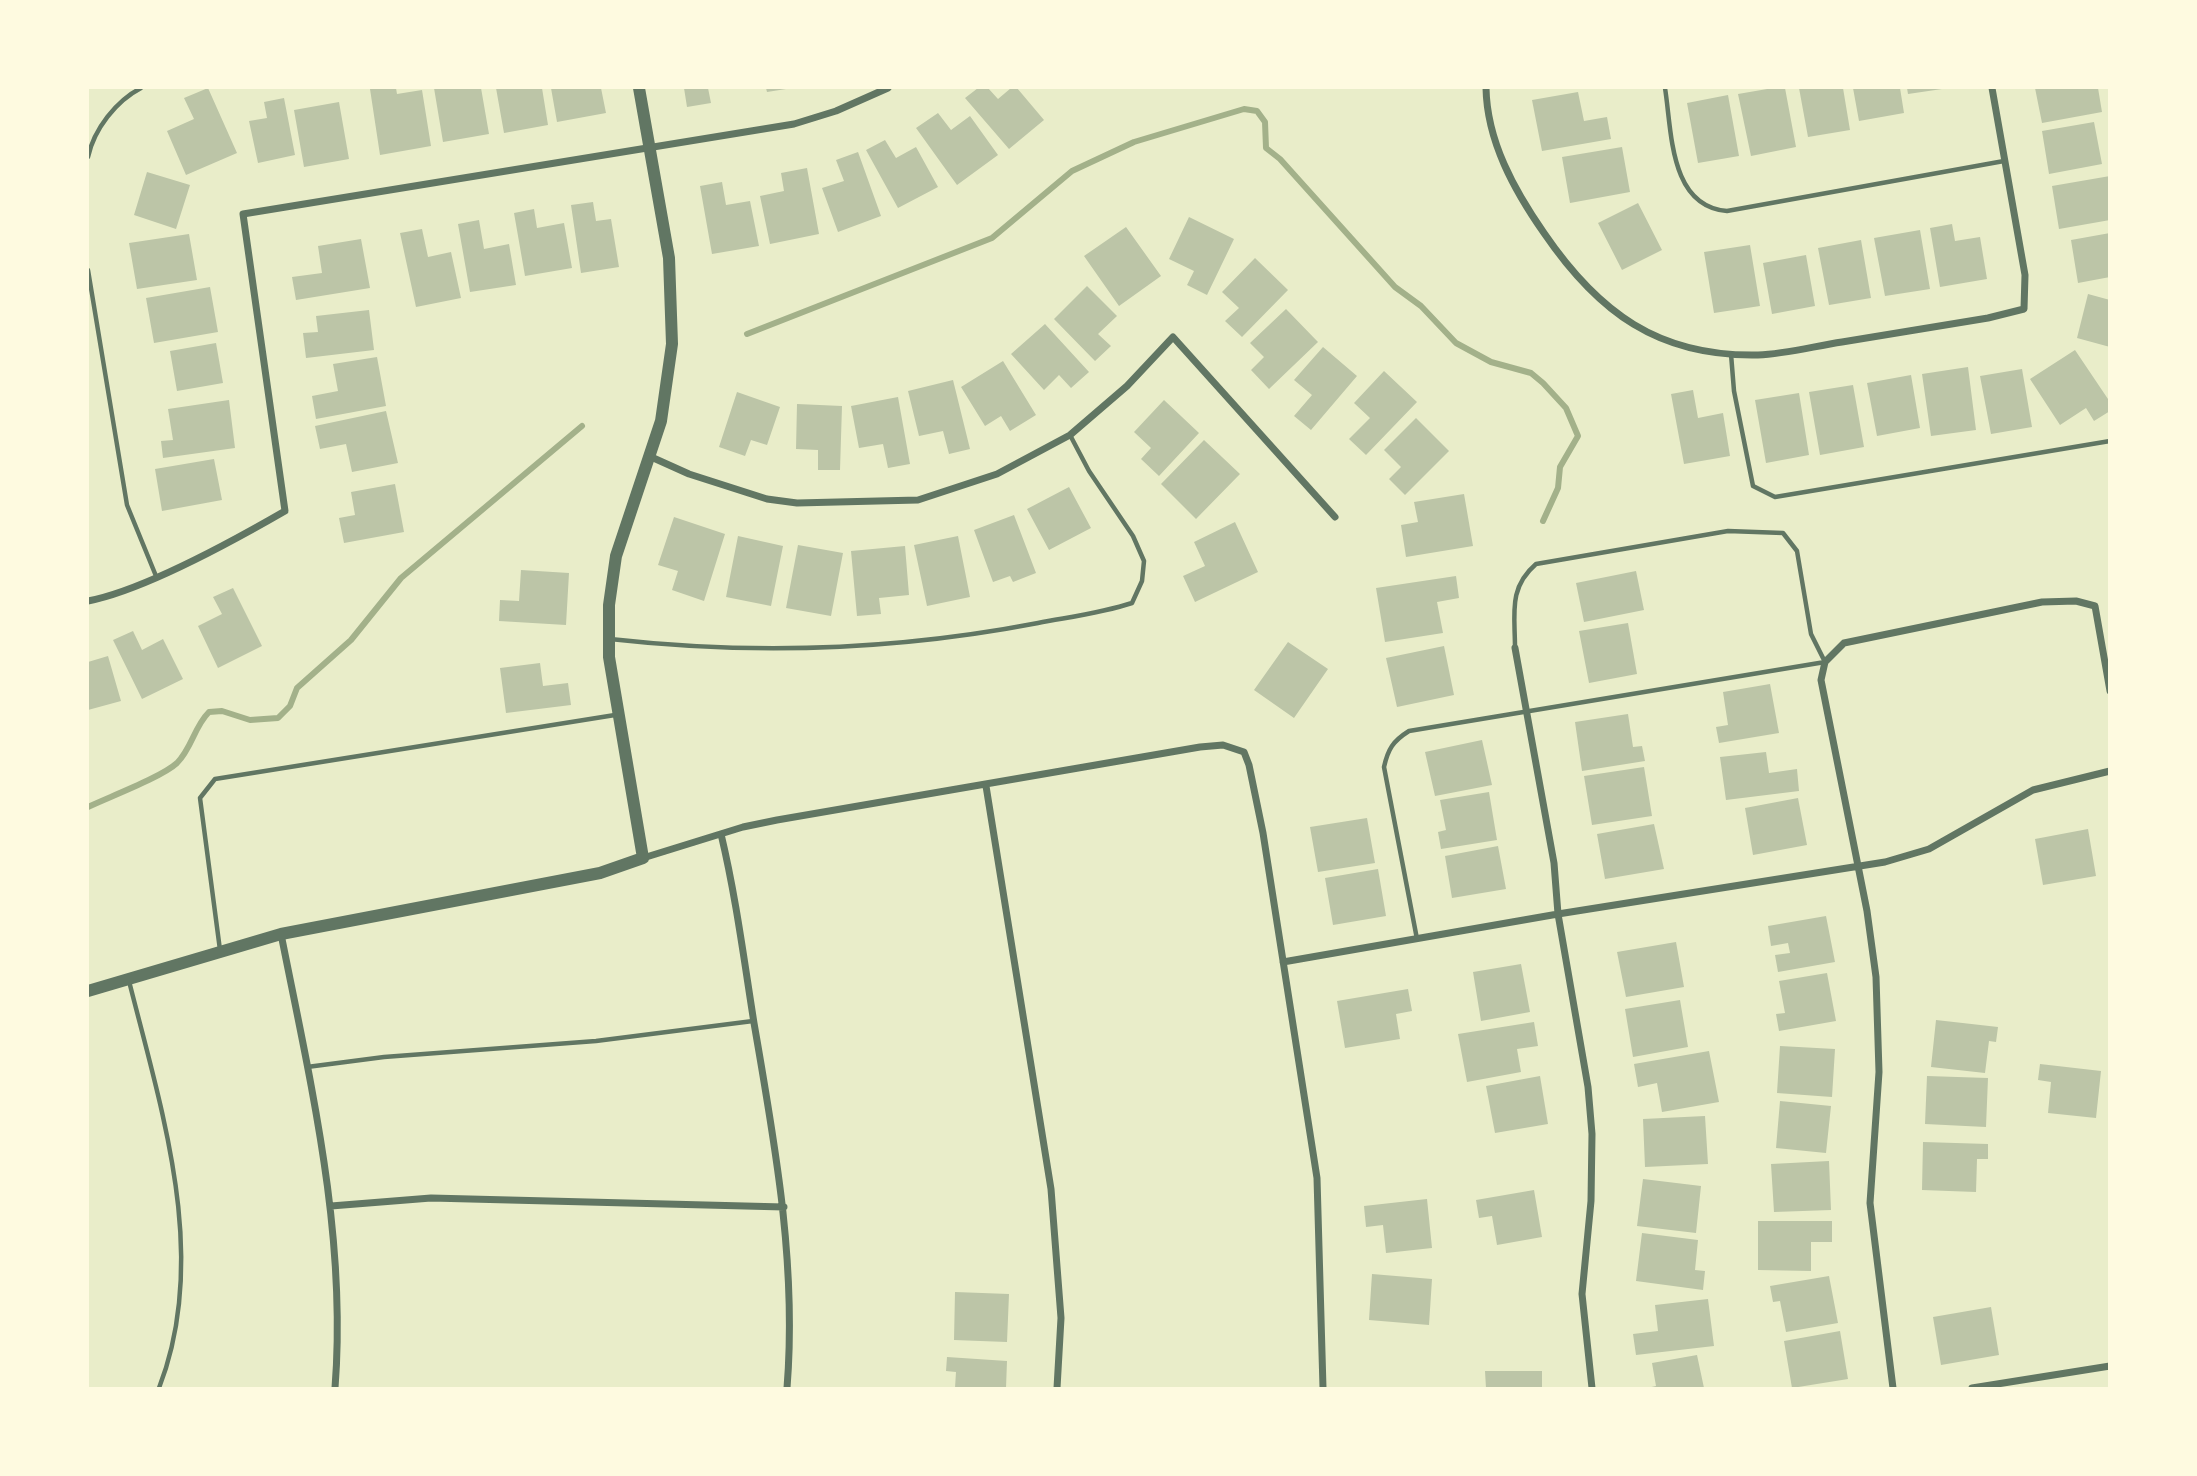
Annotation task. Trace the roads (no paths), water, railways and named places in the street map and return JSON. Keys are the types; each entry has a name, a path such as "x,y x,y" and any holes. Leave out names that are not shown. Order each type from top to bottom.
{"street":[{"path":"639,88 672,296 668,378 661,421 616,556 609,605 609,657 643,858"},
{"path":"88,601 156,576 239,538 285,510 243,214 794,124 836,111 888,88"},
{"path":"1486,88 1490,121 1506,169 1536,222 1585,288 1606,307 1649,332 1706,351 1760,355 1988,318 2024,309 2025,275 1992,88"},
{"path":"649,456 689,474 767,499 797,503 918,500 997,474 1070,435 1127,386 1173,337 1335,517"},
{"path":"1893,1388 1870,1203 1879,1072 1878,1007 1871,937 1859,866 1821,680 1825,662 1844,643 2042,602 2076,601 2095,606 2109,691"},
{"path":"1515,648 1554,863 1558,914 1588,1087 1592,1134 1591,1201 1582,1294 1592,1388"},
{"path":"88,991 281,934 600,873 721,834 778,820 1223,745 1244,752 1256,796 1317,1178 1323,1388"},
{"path":"1283,962 1558,914 1885,862 1929,849 2033,790 2109,771"},
{"path":"986,786 1051,1189 1061,1318 1057,1388"},
{"path":"721,834 734,891 784,1207 790,1304 787,1388"},
{"path":"281,934 331,1206 340,1301 335,1388"},
{"path":"331,1206 431,1198 784,1207"},
{"path":"1972,1388 2109,1366"}],"lane":[{"path":"88,157 107,118 123,97 141,88"},
{"path":"1665,88 1680,178 1689,193 1716,210 1727,211 2004,161"},
{"path":"88,270 127,505 156,576"},
{"path":"1731,354 1734,391 1753,486 1775,496 2109,441"},
{"path":"609,639 676,647 820,647 900,643 1001,631 1132,603 1142,581 1144,561 1133,536 1089,471 1070,435"},
{"path":"1417,939 1384,767 1387,750 1394,740 1409,731 1825,662 1811,634 1797,551 1783,533 1770,530 1728,531 1535,564 1523,575 1515,589 1515,648"},
{"path":"220,954 200,798 215,779 619,715"},
{"path":"128,977 158,1095 180,1213 182,1247 177,1316 171,1357 159,1388"},
{"path":"307,1067 384,1057 596,1041 754,1021"}],"waterway":[{"path":"747,334 992,238 1072,171 1134,142 1244,109 1257,111 1265,122 1266,148 1280,159 1395,287 1421,306 1456,343 1491,362 1531,373 1566,408 1578,436 1560,467 1558,488 1543,521"},
{"path":"88,807 148,780 177,763 209,712 222,711 250,720 278,718 290,706 297,688 351,640 401,578 582,426"}]}
